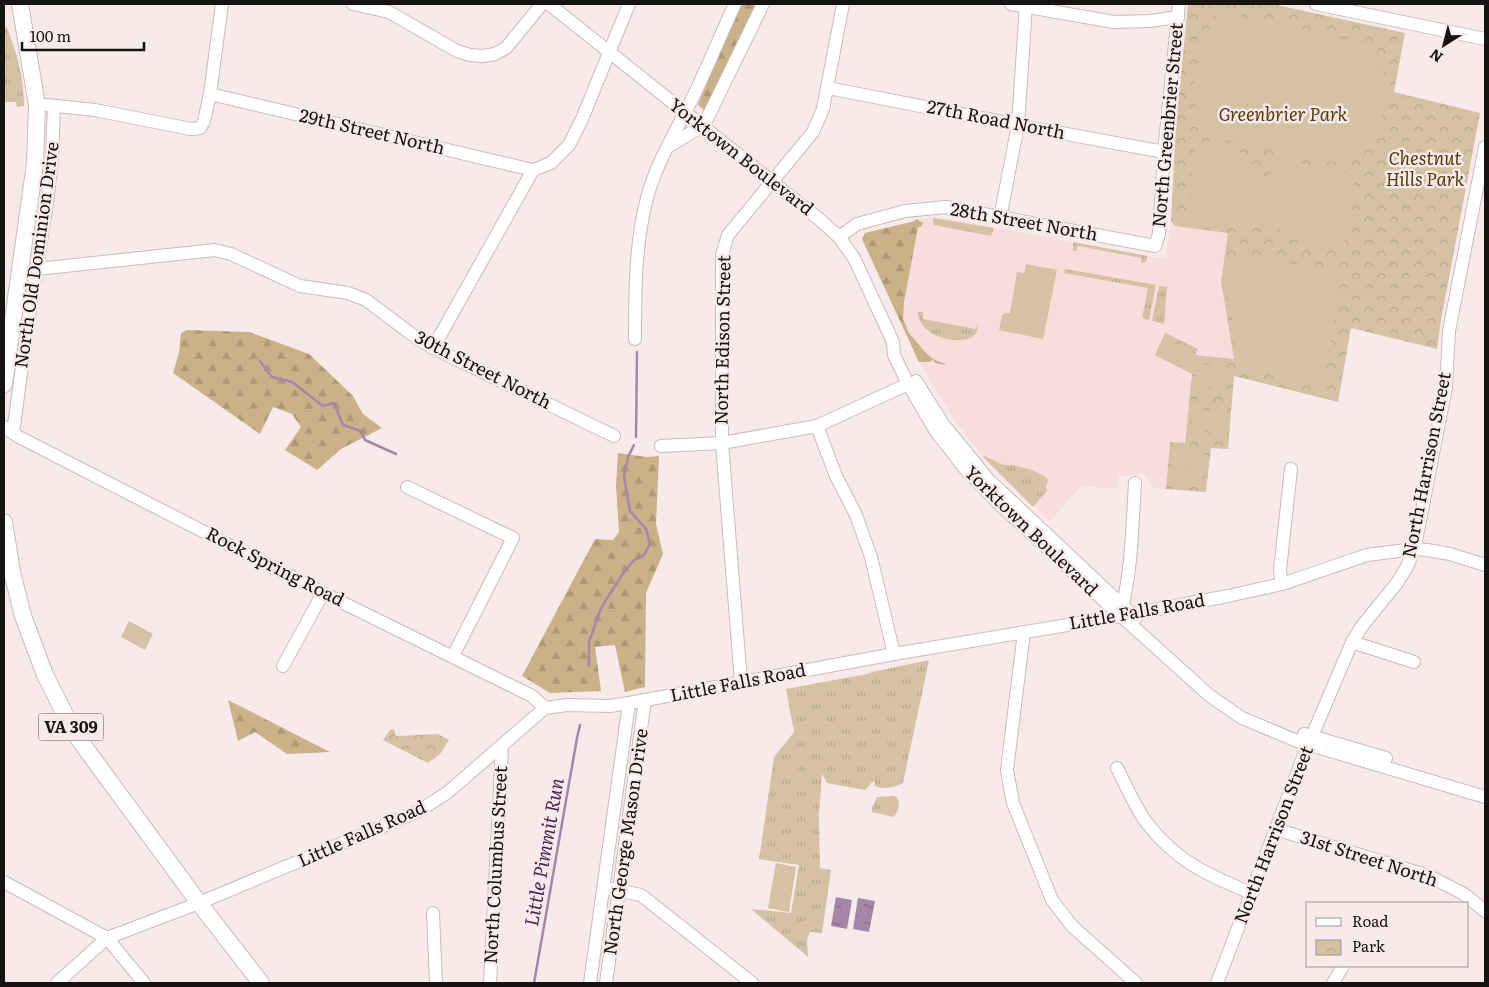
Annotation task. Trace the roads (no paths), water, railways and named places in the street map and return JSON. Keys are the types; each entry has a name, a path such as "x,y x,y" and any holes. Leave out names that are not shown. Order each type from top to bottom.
{"main road":[{"path":"9,4 24,35"},
{"path":"4,384 34,163 37,105 20,4"},
{"name":"VA 309","path":"4,522 12,572 20,605 39,662 76,736 198,903 261,983"}],"street":[{"path":"37,105 95,110 191,129 200,128 204,120 210,94 222,4"},
{"path":"354,4 389,12 457,51 483,56 495,54 506,48 542,4"},
{"name":"Yorktown Boulevard","path":"549,4 819,219 839,237 862,271 893,342 901,351 931,407 973,463 1125,612 1188,678 1225,708 1257,725 1485,789"},
{"path":"433,348 533,170 551,163 570,145 629,4"},
{"path":"635,339 635,292 640,229 654,175 706,70 735,4"},
{"path":"669,146 703,127 763,4"},
{"name":"North Edison Street","path":"740,682 722,443 722,255 728,235 813,132 823,109 828,88 843,4"},
{"path":"1011,4 1026,5 1114,22 1150,21 1178,10"},
{"path":"1316,4 1485,39"},
{"path":"1000,218 1018,125 1026,5"},
{"name":"North Greenbrier Street","path":"1155,246 1159,234 1164,152 1178,10"},
{"name":"27th Road North","path":"828,88 1164,152"},
{"name":"29th Street North","path":"210,94 533,170"},
{"name":"North Old Dominion Drive","path":"8,430 47,204 52,159 54,106"},
{"name":"North Harrison Street","path":"1217,983 1310,740 1352,642 1362,626 1397,583 1408,565 1414,549 1446,387 1450,328 1485,147"},
{"name":"28th Street North","path":"839,237 857,224 905,211 946,207 1155,246"},
{"name":"30th Street North","path":"37,269 215,250 231,254 300,286 348,293 366,300 418,340 614,436"},
{"name":"Yorktown Boulevard","path":"893,342 894,355 908,384 935,430 966,470 997,502 1125,612"},
{"path":"660,446 722,443 817,426 908,384"},
{"path":"817,426 836,476 856,515 871,557 894,654"},
{"name":"Rock Spring Road","path":"8,430 323,593 532,696 545,708"},
{"path":"1282,584 1280,570 1291,469"},
{"path":"1125,612 1130,568 1135,484"},
{"path":"407,487 513,538 453,656"},
{"name":"Little Falls Road","path":"57,983 107,938 198,903 420,811 448,792 545,708 610,706 629,703 1125,612 1228,596 1282,584 1367,555 1414,549 1450,554 1485,565"},
{"path":"283,666 323,593"},
{"path":"1024,632 1007,770 1013,803 1052,900 1072,926 1136,983"},
{"path":"1352,642 1414,662"},
{"name":"North George Mason Drive","path":"606,983 646,700"},
{"name":"North George Mason Drive","path":"590,983 629,703"},
{"name":"Yorktown Boulevard","path":"1310,740 1485,797"},
{"name":"North Columbus Street","path":"490,983 502,746"},
{"path":"1116,768 1145,821 1177,855 1209,875 1251,892"},
{"name":"31st Street North","path":"1275,829 1429,876 1464,894 1485,911"},
{"path":"4,882 107,938 144,983"},
{"path":"603,887 642,895 752,983"},
{"path":"433,913 436,983"},
{"path":"1334,983 1342,967"}],"water":[{"path":"836,897 852,900 847,929 831,926"},
{"path":"858,898 875,901 869,932 853,929"}],"waterway":[{"name":"Little Pimmit Run","path":"636,437 637,352"},
{"path":"260,361 272,377 292,382 323,406 334,403 343,425 361,431 365,440 396,454"},
{"name":"Little Pimmit Run","path":"589,666 589,642 601,608 622,575 633,561 644,555 650,544 646,529 630,511 624,476 628,457 634,445"},
{"name":"Little Pimmit Run","path":"534,983 580,725"}],"park label":[{"name":"Greenbrier Park","path":"1283,115"},
{"name":"Chestnut Hills Park","path":"1425,169"}]}
